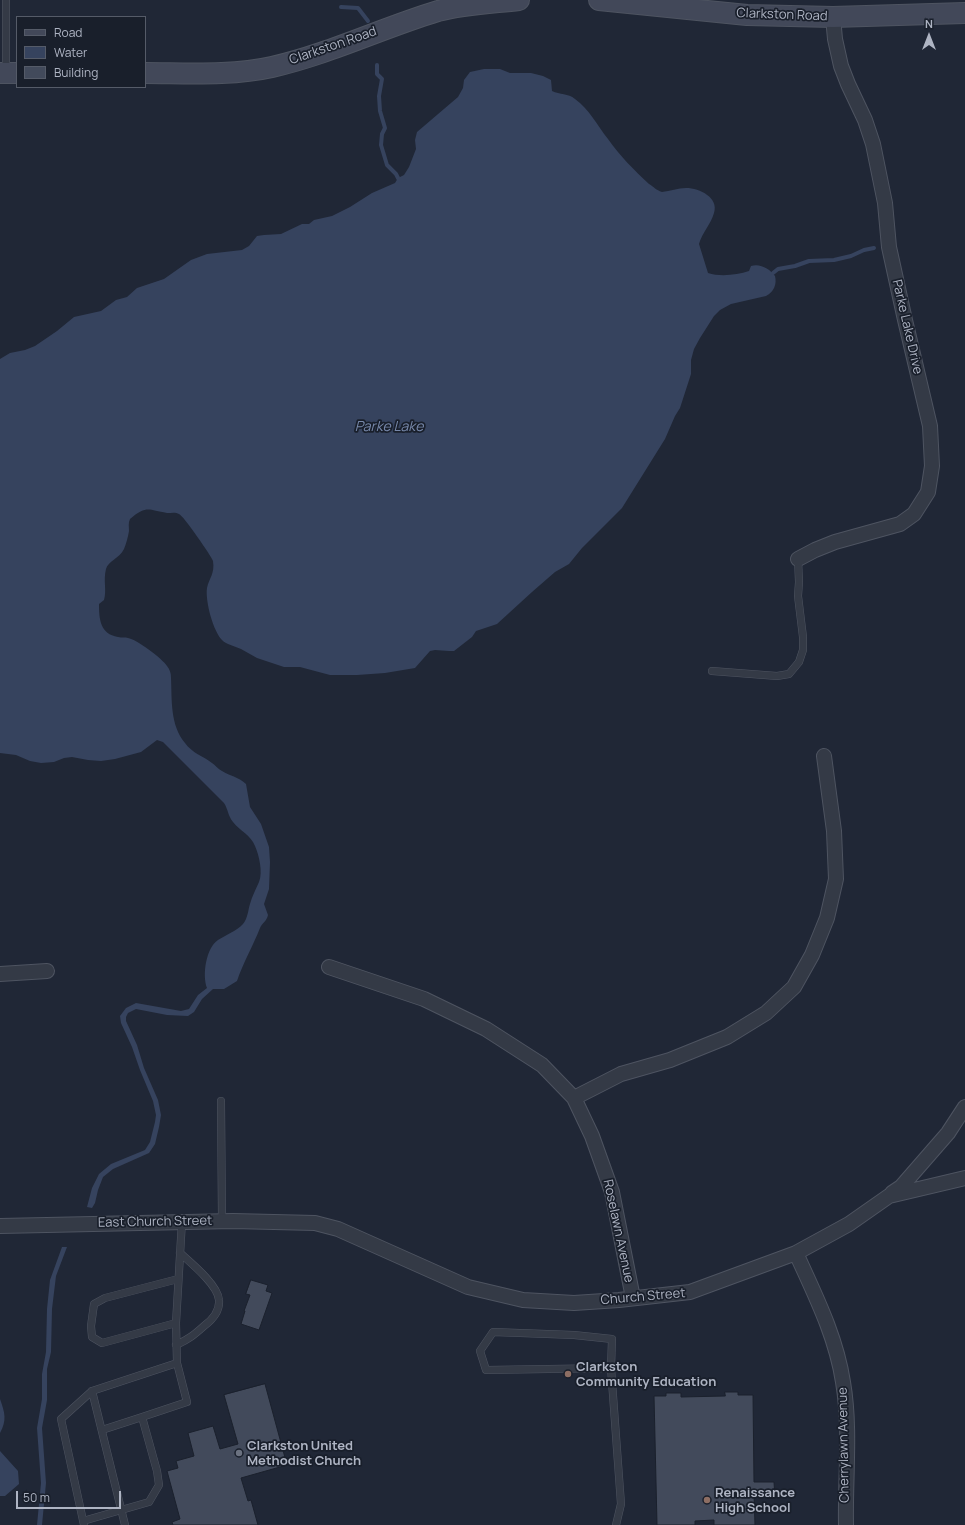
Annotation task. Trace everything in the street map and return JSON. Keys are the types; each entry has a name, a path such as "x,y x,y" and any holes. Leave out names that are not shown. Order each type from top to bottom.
{"street":[{"name":"Clarkston Road","path":"146,73 207,73 265,68 322,52 439,11 480,4 519,0"},
{"name":"Clarkston Road","path":"599,0 747,15 833,17 965,13"},
{"name":"Parke Lake Drive","path":"798,559 835,542 900,524 914,514 928,492 932,466 930,426 889,247 885,203 873,144 865,120 841,66 833,17"},
{"path":"574,1098 621,1074 670,1060 727,1037 766,1013 794,987 812,955 827,918 836,879 834,831 824,756"},
{"name":"Roselawn Avenue","path":"329,967 424,999 486,1029 542,1065 574,1098 592,1136 612,1192 632,1298"},
{"path":"0,974 47,971"},
{"path":"889,1196 901,1187 948,1133 965,1107"},
{"name":"Church Street","path":"309,1223 338,1229 475,1289 523,1300 574,1303 690,1292 796,1253 848,1224 889,1196 965,1178"},
{"name":"East Church Street","path":"0,1226 182,1221 309,1223"},
{"name":"Cherrylawn Avenue","path":"796,1253 833,1339 843,1382 847,1424 846,1525"}],"lane":[{"path":"6,0 8,73"},
{"path":"712,671 777,676 789,674 799,662 803,637 798,596 798,559"},
{"path":"220,1101 222,1221"},
{"path":"102,1430 187,1402 177,1363 176,1345 182,1221"},
{"path":"176,1345 190,1339 212,1319 218,1308 219,1300 215,1290 204,1274 180,1253"},
{"path":"176,1323 102,1343 92,1337 91,1326 94,1304 105,1298 178,1279"},
{"path":"611,1368 486,1370 480,1351 493,1332 574,1335 612,1339 611,1368 621,1504 616,1525"},
{"path":"142,1417 157,1471 159,1485 149,1502 84,1523 61,1419 92,1391 177,1363"},
{"path":"92,1391 125,1525"}],"water":[{"name":"Parke Lake","path":"484,69 500,69 510,73 531,73 551,80 552,91 570,96 580,103 589,112 617,151 649,184 662,192 680,188 691,188 702,192 711,198 715,208 714,213 699,244 708,273 718,275 739,274 749,271 751,266 758,265 768,269 775,276 776,282 774,288 766,296 731,304 720,310 714,316 694,349 691,360 691,374 680,408 665,439 622,508 582,548 569,564 555,572 497,624 476,631 472,637 454,651 430,651 415,668 385,673 330,675 300,667 284,667 257,658 223,641 219,637 210,616 207,600 207,588 213,573 213,561 186,521 178,513 167,513 151,510 144,510 130,519 129,533 124,549 107,566 106,569 105,596 104,600 99,604 100,620 107,633 132,639 165,663 171,673 174,720 180,736 194,752 225,773 246,784 250,807 261,824 269,847 269,889 264,904 268,915 267,919 260,928 237,981 224,989 213,989 202,999 194,1012 188,1016 167,1015 136,1009 128,1013 126,1021 158,1100 161,1115 159,1127 155,1144 149,1153 113,1169 103,1177 95,1203 92,1208 87,1207 92,1188 99,1174 111,1164 145,1150 150,1142 155,1122 156,1115 153,1101 121,1023 120,1016 126,1008 136,1003 181,1011 189,1009 198,995 207,988 205,976 206,962 214,944 238,928 246,919 252,898 259,882 261,869 258,854 253,842 233,822 224,803 163,742 157,740 141,752 101,761 72,757 54,762 41,763 30,761 16,755 0,753 0,359 10,353 35,346 74,317 101,311 116,300 127,297 137,288 164,279 191,260 207,254 242,250 249,246 257,236 281,234 302,224 309,224 314,220 332,216 372,193 395,183 398,178 404,175 409,167 416,149 415,140 417,132 458,97 463,88 464,80 470,72"},
{"path":"62,1247 67,1247 56,1276 52,1309 51,1352 47,1369 47,1400 42,1428 46,1483 42,1525 37,1525 41,1483 37,1428 42,1399 42,1374 46,1352 47,1309 50,1280"},
{"path":"0,1399 3,1408 4,1424 0,1433"},
{"path":"0,1451 18,1471 19,1484 5,1496 0,1496"}],"building":[{"path":"251,1280 268,1285 266,1291 272,1293 259,1330 241,1324 250,1295 246,1294"},
{"name":"Clarkston United Methodist Church","path":"265,1384 287,1465 241,1478 248,1501 251,1500 258,1525 173,1525 172,1522 180,1519 167,1471 178,1468 176,1461 194,1456 188,1433 213,1426 220,1449 238,1444 224,1395"},
{"path":"725,1392 738,1392 738,1395 753,1395 754,1482 774,1482 775,1498 767,1498 767,1494 754,1494 755,1525 714,1525 714,1520 695,1521 695,1525 657,1525 654,1396 666,1396 666,1393 681,1393 681,1397 725,1396"}],"waterway":[{"path":"341,7 358,8 368,21"},
{"path":"377,65 377,74 382,79 379,96 380,111 385,128 382,134 381,145 387,165 398,178"},
{"path":"773,273 778,269 795,266 809,261 834,260 874,248"}],"place":[{"name":"Clarkston Community Education","path":"568,1374"},
{"name":"Clarkston United Methodist Church","path":"239,1453"},
{"name":"Renaissance High School","path":"707,1500"}]}
